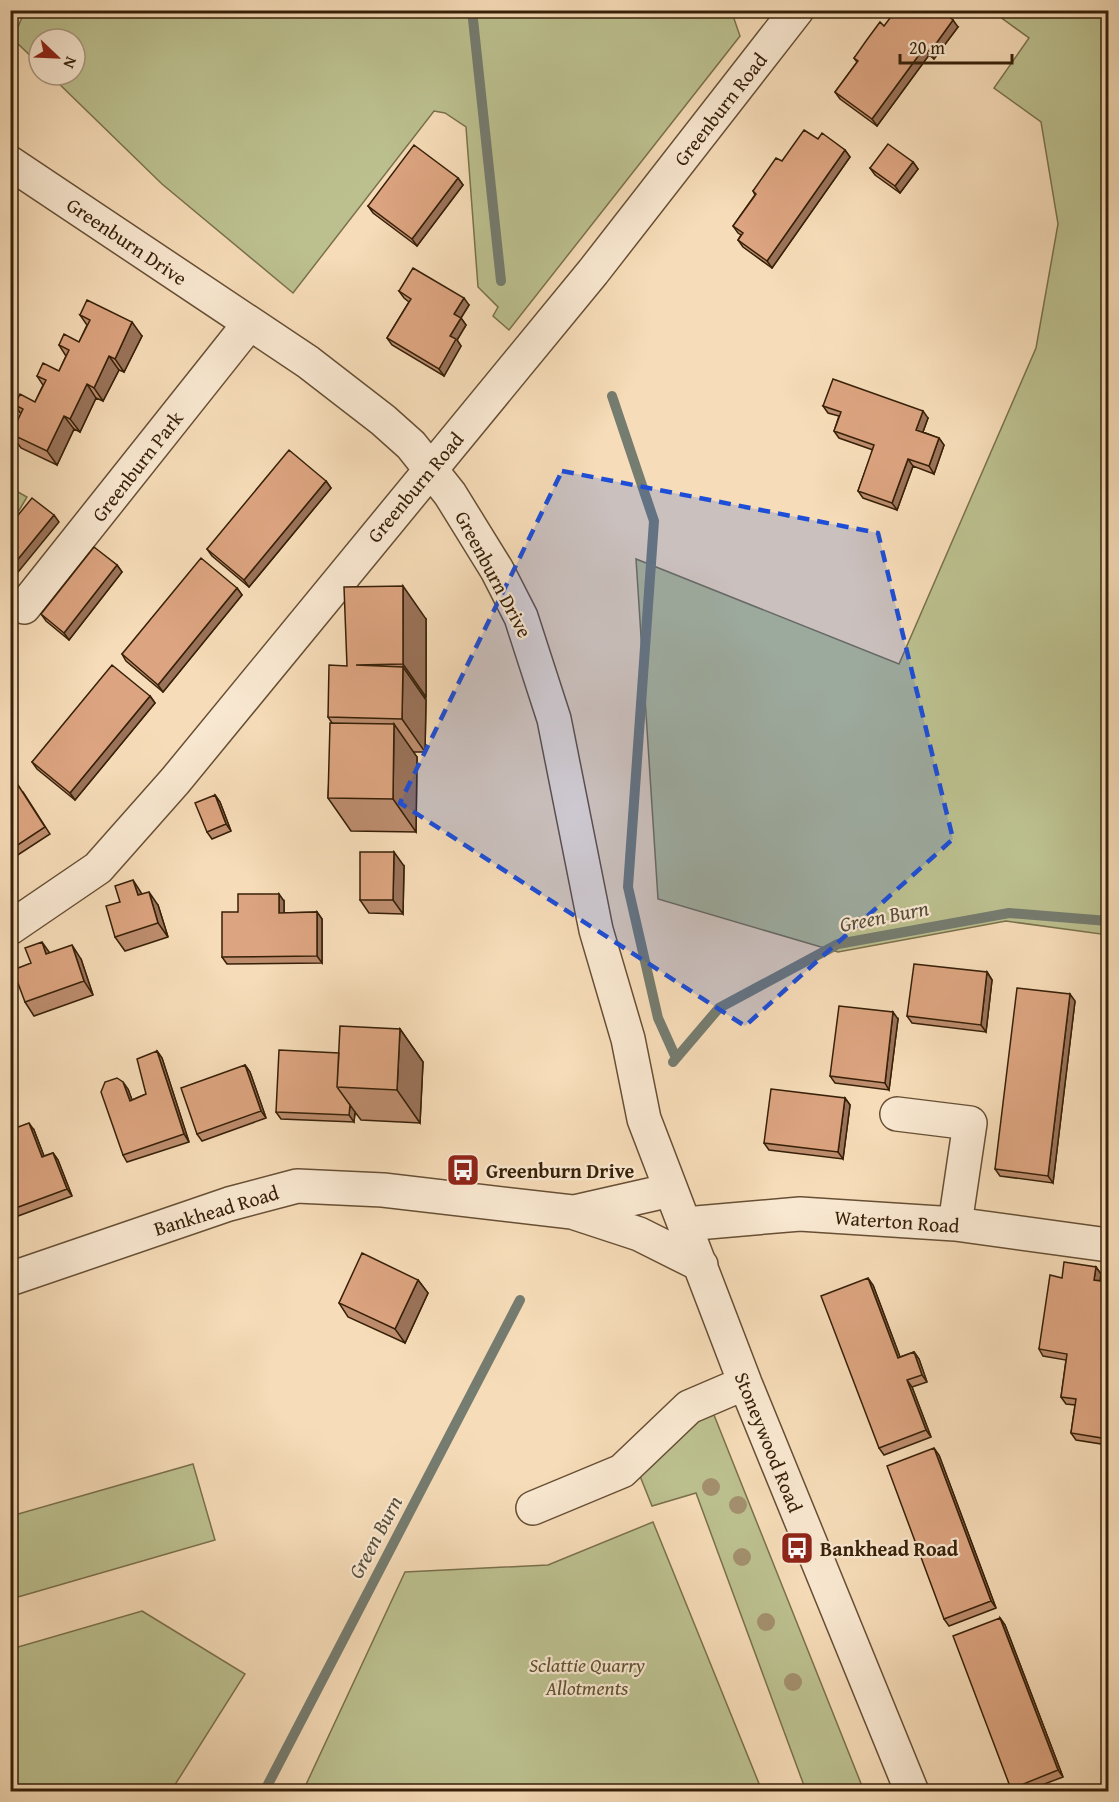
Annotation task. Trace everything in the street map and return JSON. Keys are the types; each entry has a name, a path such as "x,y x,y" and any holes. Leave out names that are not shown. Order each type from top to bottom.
{"street":[{"name":"Greenburn Road","path":"10,928 99,868 175,781 593,272 790,13"},
{"name":"Greenburn Drive","path":"10,163 308,362 383,420 411,445 462,510 521,617 539,667 571,796 596,930 628,1039 644,1119 685,1224"},
{"name":"Greenburn Park","path":"24,607 249,324"},
{"path":"897,1114 970,1123 955,1224"},
{"name":"Bankhead Road","path":"10,1279 229,1204 297,1186 382,1190 572,1212 639,1234 701,1265"},
{"name":"Bankhead Road","path":"572,1212 671,1190"},
{"name":"Waterton Road","path":"685,1224 800,1214 955,1224 1108,1245"},
{"name":"Stoneywood Road","path":"685,1224 745,1383 912,1791"},
{"path":"533,1508 622,1471 689,1407 745,1383"}],"highlighted area":[{"path":"562,471 878,533 953,839 745,1026 400,803"}],"green space":[{"path":"25,10 731,10 740,36 509,330 493,316 498,307 478,287 466,127 445,113 434,111 293,293 162,184 62,87 87,87 87,27 27,27 27,52 13,39"},
{"path":"992,11 1108,11 1108,935 1006,921 838,952 658,899 636,559 899,664 1036,348 1058,224 1041,122 994,88 1029,38"},
{"path":"11,488 27,497 11,524"},
{"path":"710,1405 864,1791 806,1791 696,1493 652,1506 636,1466"},
{"path":"193,1464 215,1540 11,1599 11,1516"},
{"name":"Sclattie Quarry Allotments","path":"653,1522 762,1791 303,1791 405,1572 548,1565"},
{"path":"142,1611 245,1674 171,1791 11,1791 11,1649"}],"building":[{"path":"896,10 941,10 953,20 930,52 924,48 872,119 835,92 858,61 854,58 880,22 884,26"},
{"path":"804,130 818,139 822,133 845,150 767,261 738,240 743,233 733,226 756,194 753,191 776,158 782,161"},
{"path":"888,144 913,162 895,186 870,168"},
{"path":"414,145 458,178 412,239 368,206"},
{"path":"413,268 464,298 454,314 461,318 450,336 456,339 439,369 387,338 411,299 399,291"},
{"path":"87,300 132,322 115,359 109,356 94,388 87,384 70,419 64,416 47,451 11,434 23,409 15,405 20,394 35,402 46,380 37,376 43,363 59,371 69,350 59,345 64,334 79,342 90,320 80,315"},
{"path":"833,379 923,411 916,430 939,438 929,466 908,459 892,503 858,491 874,445 834,431 841,412 823,406"},
{"path":"289,450 326,481 244,580 207,549"},
{"path":"32,498 54,515 10,569 10,525"},
{"path":"94,547 117,565 64,633 41,614"},
{"path":"201,558 237,588 158,685 122,654"},
{"path":"403,586 403,664 356,665 403,667 402,719 328,717 329,665 347,666 344,587"},
{"path":"112,665 150,696 70,793 32,762"},
{"path":"330,723 394,724 393,799 328,798"},
{"path":"18,785 45,827 10,850 10,790"},
{"path":"215,795 226,824 207,832 195,803"},
{"path":"360,852 394,852 393,900 360,900"},
{"path":"133,880 138,895 149,892 158,923 115,937 106,906 120,902 115,886"},
{"path":"238,894 279,894 279,913 317,912 317,956 222,957 222,912 238,912"},
{"path":"42,942 46,954 72,945 84,981 25,1002 13,970 31,963 25,948"},
{"path":"914,964 987,972 981,1025 907,1016"},
{"path":"1017,988 1070,994 1048,1176 995,1169"},
{"path":"839,1006 893,1012 885,1083 830,1076"},
{"path":"340,1026 400,1029 397,1090 337,1087"},
{"path":"279,1050 339,1053 337,1087 350,1105 349,1115 276,1112"},
{"path":"157,1051 184,1134 123,1155 101,1092 105,1082 117,1078 123,1082 130,1101 146,1094 137,1059"},
{"path":"245,1065 261,1111 197,1134 181,1088"},
{"path":"771,1089 845,1098 838,1152 764,1143"},
{"path":"29,1123 42,1157 53,1153 67,1189 13,1209 10,1204 10,1130"},
{"path":"362,1253 418,1280 395,1329 339,1303"},
{"path":"1064,1262 1096,1267 1094,1280 1108,1282 1108,1439 1071,1433 1076,1399 1061,1397 1067,1354 1039,1349 1050,1275 1062,1278"},
{"path":"868,1278 898,1358 914,1352 922,1375 907,1380 926,1430 879,1448 821,1296"},
{"path":"934,1448 991,1601 944,1619 887,1466"},
{"path":"1000,1618 1058,1770 1011,1789 953,1636"}],"waterway":[{"path":"472,10 501,281"},
{"path":"612,396 654,521 628,887 658,1018 676,1058"},
{"name":"Green Burn","path":"673,1062 719,1008 838,944 1009,913 1108,921"},
{"name":"Green Burn","path":"264,1792 520,1300"}],"place":[{"name":"Greenburn Drive","path":"463,1170"},
{"name":"Bankhead Road","path":"797,1548"}]}
